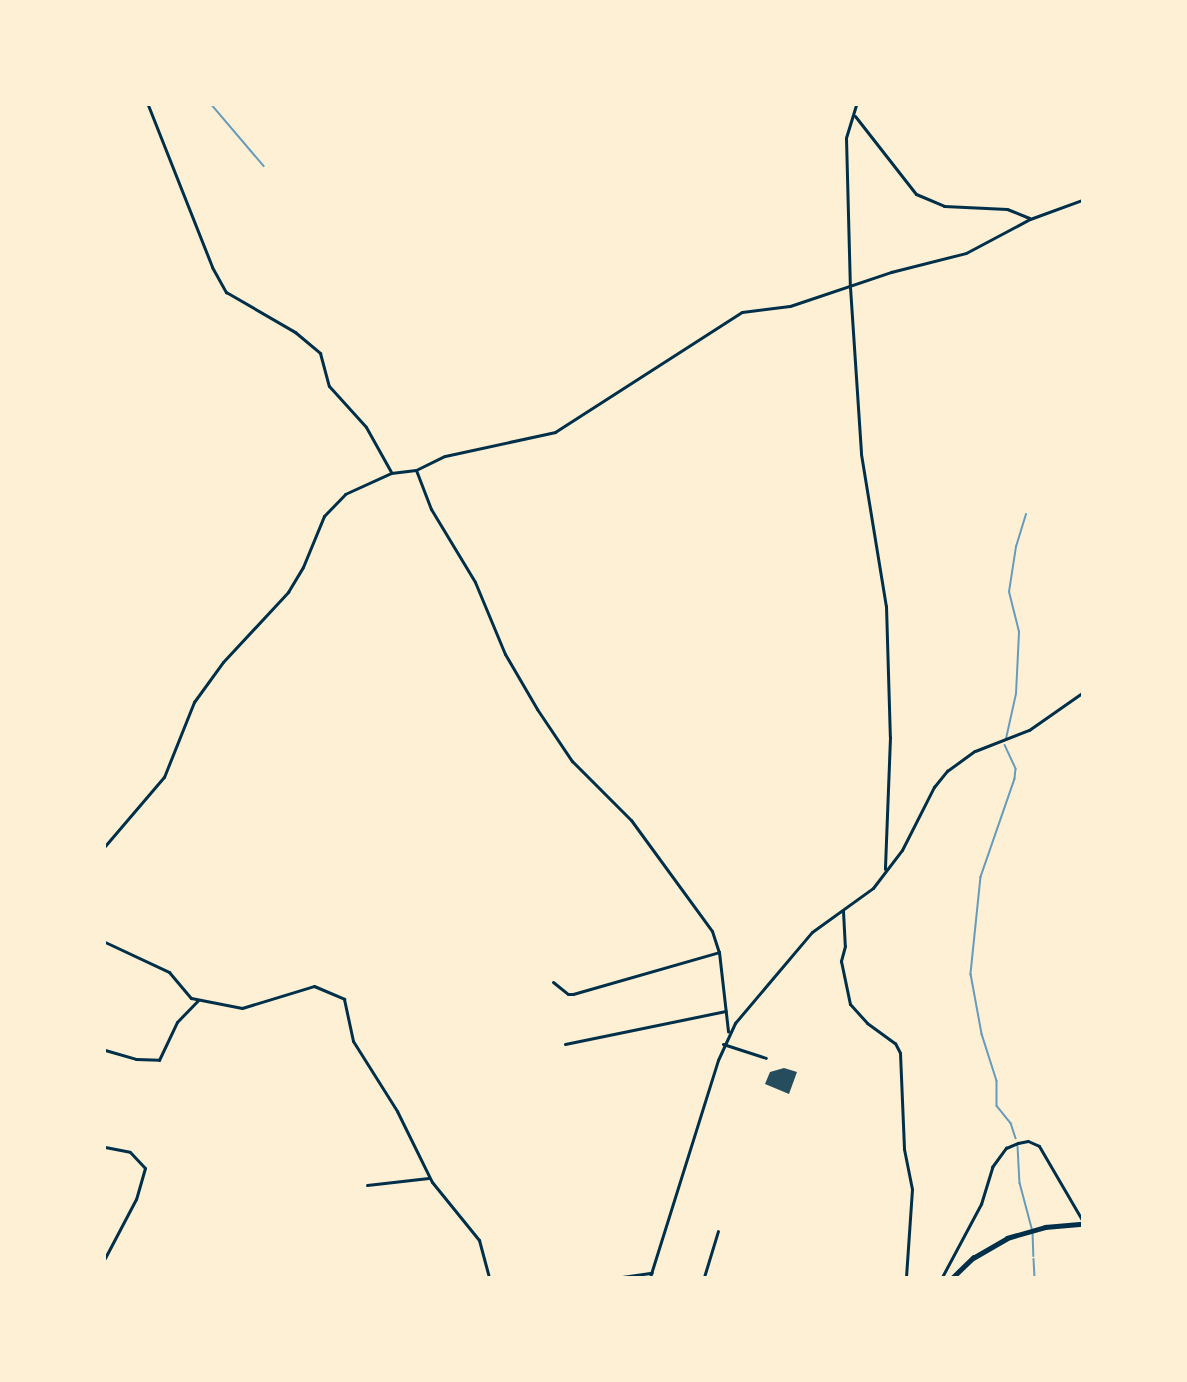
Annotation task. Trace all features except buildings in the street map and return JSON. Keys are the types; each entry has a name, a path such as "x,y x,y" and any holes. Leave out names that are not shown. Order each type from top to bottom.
{"main road":[{"path":"953,1277 1007,1238 1045,1227 1082,1222"}],"street":[{"path":"148,105 206,252 226,292 313,346 320,353 329,386 366,427 391,473"},
{"path":"856,105 855,116 846,138 850,287 861,454 886,606 890,747 885,869"},
{"path":"855,116 916,194 944,206 1007,209 1030,219"},
{"path":"105,846 165,777 194,702 223,662 288,592 303,567 324,516 345,495 391,473 416,470 446,456 555,432 733,315 790,306 979,248 1030,219 1082,200"},
{"path":"416,470 432,508 475,582 505,654 537,709 573,761 631,820 705,920 719,952 728,1033"},
{"path":"622,1277 651,1276 728,1033 812,932 873,888 902,849 934,787 947,771 975,751 1029,730 1082,693"},
{"path":"843,910 845,946 841,961 850,1004 867,1023 895,1043 900,1053 904,1149 912,1190 906,1277"},
{"path":"105,942 169,972 185,995 198,1000 242,1008 314,986 344,999 353,1041 392,1103 429,1178 479,1240 489,1277"},
{"path":"553,982 567,994 573,994 719,952"},
{"path":"105,1050 135,1059 159,1060 177,1022 198,1000"},
{"path":"565,1044 726,1011"},
{"path":"723,1044 766,1058"},
{"path":"942,1277 981,1204 992,1167 1006,1148 1018,1143 1028,1141 1039,1146 1082,1222"},
{"path":"105,1147 130,1152 144,1168 136,1199 105,1258"},
{"path":"367,1185 429,1178"},
{"path":"704,1277 718,1231"}],"waterway":[{"path":"212,105 264,166"},
{"path":"1006,739 1016,694 1019,632 1009,592 1016,547 1026,515"},
{"path":"1005,745 1016,769 1015,779 981,877 971,974 982,1034 997,1081 997,1106 1011,1123 1016,1138"},
{"path":"1018,1146 1020,1183 1032,1228"},
{"path":"1033,1232 1034,1256"},
{"path":"1034,1259 1035,1277"}]}
